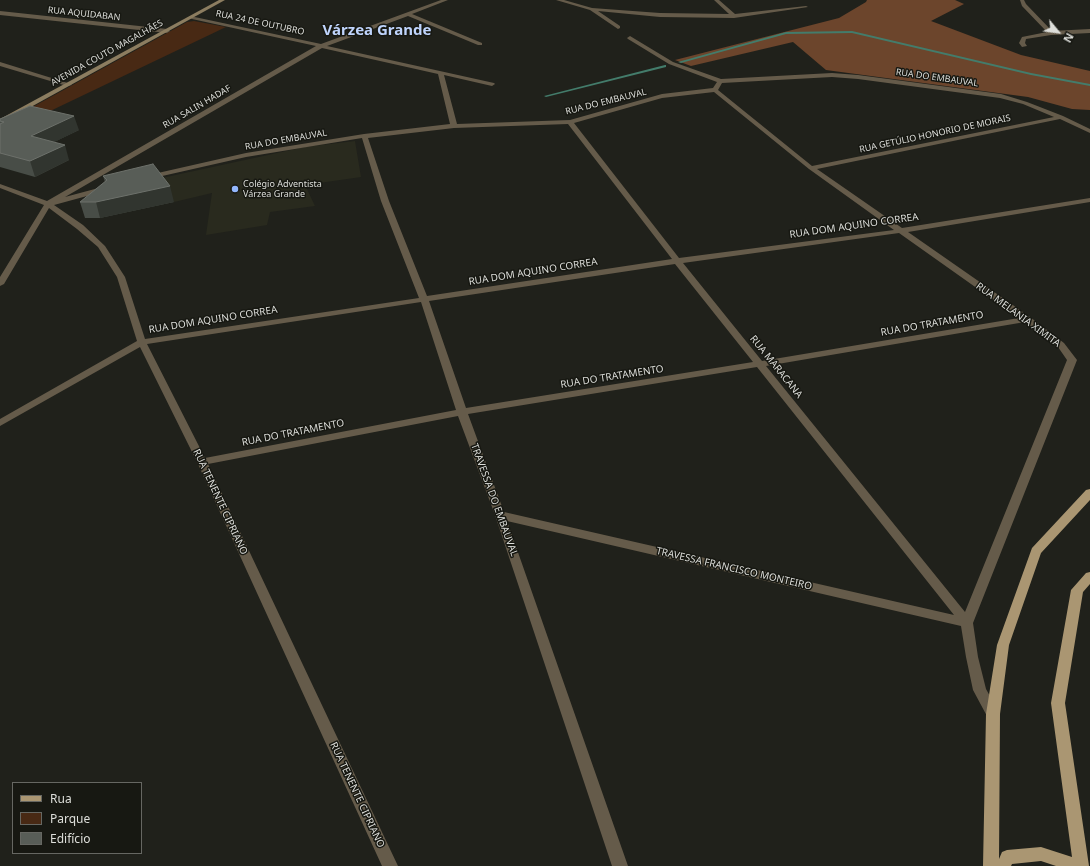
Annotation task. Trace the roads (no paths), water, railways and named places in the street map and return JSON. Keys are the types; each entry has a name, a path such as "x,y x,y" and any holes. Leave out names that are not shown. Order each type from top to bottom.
{"main road":[{"name":"AVENIDA COUTO MAGALHÃES","path":"0,122 223,0"},
{"path":"991,866 992,714 1003,645 1036,551 1090,493"},
{"path":"1081,866 1058,703 1077,590 1090,576"},
{"path":"1003,866 1007,857 1041,854 1077,866"}],"street":[{"name":"RUA SALIN HADAF","path":"0,284 48,204 321,46 446,0"},
{"path":"558,0 592,9 660,15 734,16 806,7"},
{"path":"716,0 734,16"},
{"path":"1022,0 1024,5 1051,33"},
{"path":"592,9 618,28"},
{"name":"RUA AQUIDABAN","path":"0,13 167,30"},
{"path":"408,14 480,44"},
{"name":"RUA 24 DE OUTUBRO","path":"192,17 492,84"},
{"path":"1024,46 1022,43 1024,38 1051,33 1090,31"},
{"path":"630,38 671,63 720,81 715,90"},
{"path":"0,64 69,85"},
{"path":"440,73 454,126"},
{"name":"RUA DO EMBAUVAL","path":"720,81 832,75 858,77 1001,96 1025,103 1061,117 1090,131"},
{"name":"RUA DO EMBAUVAL","path":"142,178 246,156 364,136 454,126 570,122 662,96 715,90"},
{"name":"RUA MELANIA XIMITA","path":"715,90 811,168 1027,318 1061,345 1072,360 967,623"},
{"name":"RUA GETÚLIO HONORIO DE MORAIS","path":"811,168 1061,117"},
{"name":"RUA MARACANA","path":"570,122 677,261 967,623"},
{"name":"TRAVESSA DO EMBAUVAL","path":"364,136 385,201 424,300 462,412 500,515 620,866"},
{"name":"RUA TENENTE CIPRIANO","path":"0,186 48,204 80,227 101,246 121,276 142,342 202,462 390,866"},
{"path":"48,204 110,187"},
{"name":"RUA DOM AQUINO CORREA","path":"0,423 142,342 677,261 900,231 1090,200"},
{"name":"RUA DO TRATAMENTO","path":"202,462 462,412 760,364 1027,318"},
{"name":"TRAVESSA FRANCISCO MONTEIRO","path":"500,515 967,623"},
{"path":"967,623 972,657 980,690 992,714"}],"waterway":[{"path":"680,62 786,33 852,32 1031,74 1090,85"},
{"path":"546,96 665,66"}],"place":[{"name":"Colégio Adventista Várzea Grande","path":"235,189"}],"district":[{"name":"Várzea Grande","path":"377,31"}]}
